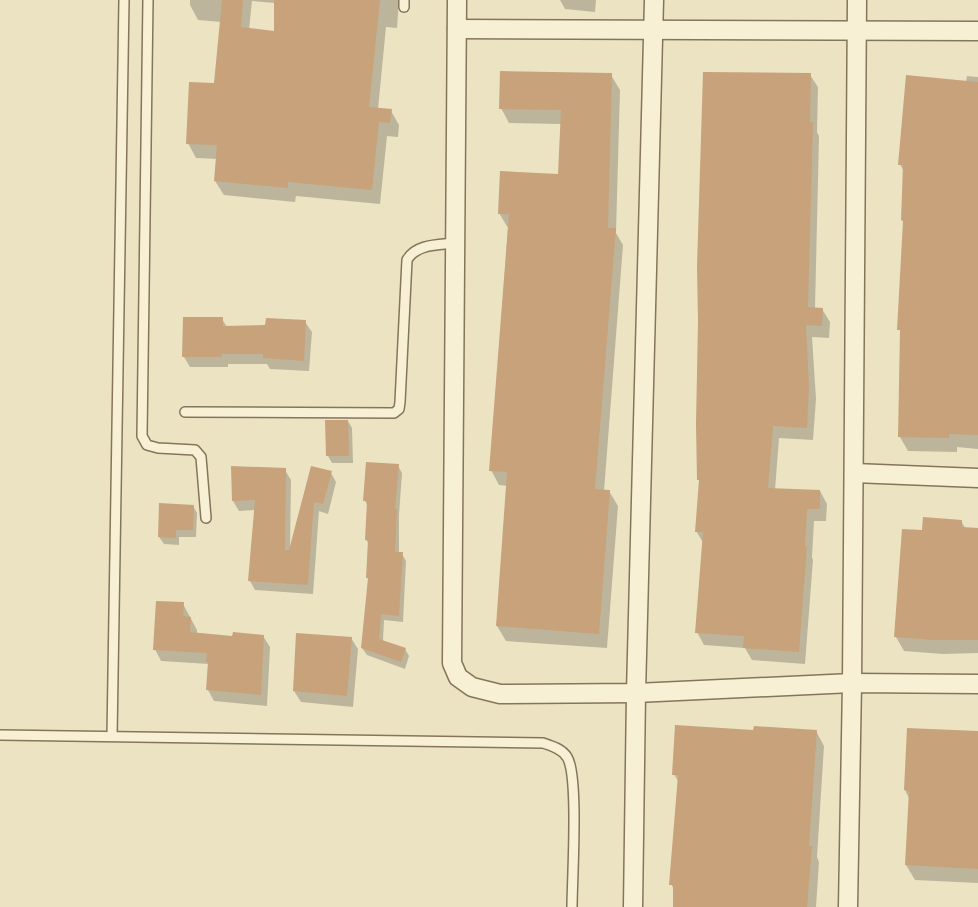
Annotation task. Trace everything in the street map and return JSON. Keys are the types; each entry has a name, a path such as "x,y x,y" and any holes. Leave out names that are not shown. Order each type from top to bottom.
{"street":[{"path":"457,0 452,663 458,677 472,687 500,694 636,693 852,683 978,684"},
{"path":"633,907 636,693 654,0"},
{"path":"848,907 857,0"},
{"path":"457,29 978,31"},
{"path":"854,473 978,478"}],"lane":[{"path":"112,736 124,0"},
{"path":"148,0 142,436 147,444 158,448 195,450 201,457 206,518"},
{"path":"185,412 394,413 399,410 406,261 410,254 426,246 455,243"},
{"path":"0,735 543,743 556,748 567,757 572,769 574,790 572,907"}],"building":[{"path":"222,0 243,0 241,27 274,31 274,0 380,0 369,107 392,109 390,123 379,122 372,190 288,182 288,188 214,181 217,145 186,144 189,82 214,83"},
{"path":"500,71 612,73 608,228 616,228 595,489 610,490 599,634 496,626 507,472 489,471 509,214 498,214 500,171 558,174 561,110 499,109"},
{"path":"703,72 811,73 810,122 813,122 808,307 823,308 822,326 806,325 809,386 807,428 773,426 768,488 820,490 820,509 807,509 805,546 807,546 799,652 743,648 744,636 695,633 703,532 695,532 699,480 697,480 696,424 697,267"},
{"path":"906,75 978,82 978,435 949,434 949,438 898,437 900,330 897,330 903,221 901,220 903,165 898,165"},
{"path":"183,317 223,317 223,326 265,325 266,318 306,320 304,361 263,358 263,354 182,357"},
{"path":"325,420 348,420 349,456 326,456"},
{"path":"366,462 399,464 395,509 397,509 395,552 403,552 399,616 381,614 379,639 406,648 401,662 361,648 368,578 366,578 368,540 365,540 367,501 363,501"},
{"path":"231,466 286,468 285,550 289,550 311,466 332,471 323,504 314,502 308,585 248,581 255,500 232,501"},
{"path":"159,503 194,505 193,530 176,530 176,538 158,537"},
{"path":"923,517 962,520 962,527 978,528 978,640 894,637 902,529 922,530"},
{"path":"156,601 184,602 183,616 191,617 190,632 232,636 233,632 264,635 261,695 206,690 207,653 153,650"},
{"path":"296,633 352,637 347,696 293,691"},
{"path":"675,725 753,730 754,726 817,730 807,907 673,907 673,885 669,885 678,775 672,775"},
{"path":"907,728 978,731 978,869 905,865 909,791 904,790"}]}
